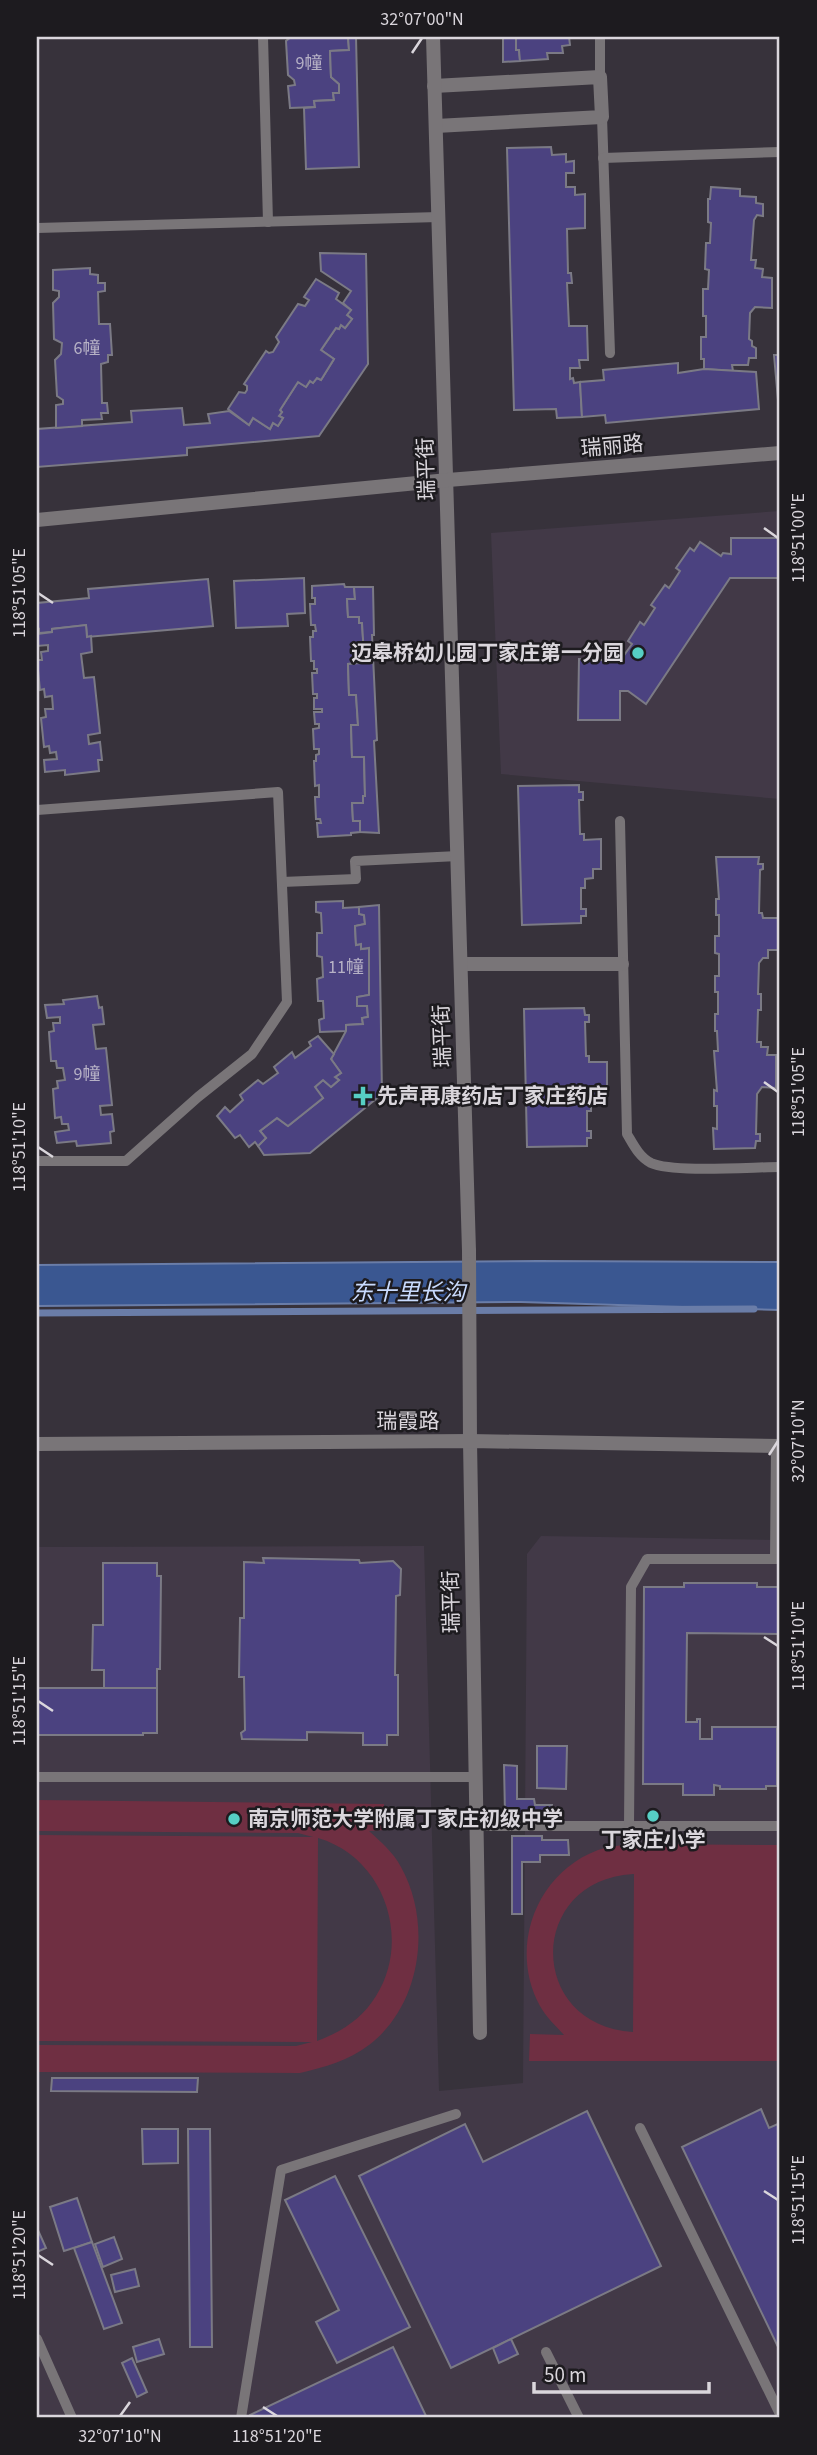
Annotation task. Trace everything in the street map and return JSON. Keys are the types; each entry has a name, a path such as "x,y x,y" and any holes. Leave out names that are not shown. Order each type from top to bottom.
{"street":[{"name":"瑞平街","path":"433,37 469,1251 480,2034"},
{"path":"434,86 600,77 602,117 436,127"},
{"name":"瑞丽路","path":"37,520 448,480 780,453"},
{"path":"461,964 622,964"},
{"name":"瑞霞路","path":"37,1444 470,1441 778,1446"}],"lane":[{"path":"263,37 268,222"},
{"path":"600,37 600,77"},
{"path":"602,117 610,353"},
{"path":"603,158 780,152"},
{"path":"37,228 439,217"},
{"path":"37,810 278,792 288,1002 252,1055 198,1097 126,1161 37,1161"},
{"path":"620,821 627,1134 636,1149 649,1162 670,1168 780,1167"},
{"path":"282,882 356,879 355,861 458,856"},
{"path":"629,1826 631,1587 647,1559 778,1559 778,1446"},
{"path":"37,1777 475,1777"},
{"path":"476,1826 780,1826"},
{"path":"241,2418 281,2170 456,2114"},
{"path":"640,2128 780,2414"},
{"path":"37,2339 72,2418"},
{"path":"545,2352 579,2418"},
{"path":"768,2389 780,2384"}],"shaded area":[{"name":"迈皋桥幼儿园丁家庄第一分园","path":"780,511 780,799 501,774 491,533"},
{"path":"541,1536 780,1540 780,2418 37,2418 37,1547 424,1546 439,2091 523,2083 527,1554"},
{"path":"37,1800 384,1804 384,1830 369,1831 391,1852 411,1889 417,1912 418,1937 411,1986 401,2008 387,2028 369,2045 336,2063 300,2073 37,2072 37,2045 296,2046 312,2042 37,2041 37,1835 313,1837 298,1833 37,1831","holes":["318,1838 341,1848 360,1863 375,1881 391,1926 391,1950 387,1974 370,2004 350,2024 317,2041"]},
{"path":"630,1844 780,1845 780,2061 529,2061 530,2034 564,2035 542,2010 531,1984 527,1960 528,1937 534,1915 544,1894 558,1876 576,1861 598,1850","holes":["634,1874 633,2032 598,2023 573,2005 558,1981 553,1953 558,1925 573,1900 598,1882"]}],"water":[{"path":"780,1262 780,1310 521,1302 37,1306 37,1265"}],"building":[{"path":"291,37 348,37 349,50 330,51 331,77 339,84 339,93 333,93 334,100 314,101 315,107 290,108 288,86 295,85 288,75 286,41"},
{"path":"348,37 356,37 359,167 306,169 304,108 315,107 314,101 334,100 333,93 339,93 339,84 331,77 330,51 349,50"},
{"path":"503,37 516,37 516,50 519,50 520,61 503,62"},
{"path":"516,37 569,37 570,45 562,46 563,53 547,53 548,59 520,61 519,50 516,50"},
{"path":"551,147 552,155 566,154 566,162 574,161 574,173 566,173 566,187 575,187 575,195 585,194 585,228 567,229 568,273 571,273 572,283 567,283 569,326 587,326 588,360 579,360 580,368 570,368 570,379 573,378 574,383 580,382 582,417 557,418 556,409 514,410 507,148"},
{"path":"711,187 740,189 740,196 756,197 756,203 763,204 763,216 757,215 754,220 751,260 756,260 755,268 763,269 762,277 772,278 772,308 755,307 750,313 749,339 756,348 756,358 749,358 748,365 732,365 733,371 704,369 704,359 701,359 701,337 706,337 703,289 708,289 709,270 705,269 706,243 710,243 708,199"},
{"path":"320,253 366,254 368,364 319,436 187,448 187,455 37,467 37,429 132,422 131,411 182,408 184,425 210,423 208,414 229,411 249,425 253,418 270,429 273,423 278,426 283,418 279,416 282,412 280,410 298,382 306,387 310,381 313,383 317,378 321,380 334,359 321,350 336,328 339,329 341,325 345,328 352,319 347,315 351,310 343,303 351,291 321,271"},
{"path":"90,268 90,274 98,275 98,283 105,283 105,291 98,292 99,324 110,324 112,355 108,355 108,362 101,364 102,403 107,403 108,413 101,413 102,419 82,420 82,426 56,428 56,405 63,404 63,400 57,396 55,360 61,354 62,343 54,339 53,303 59,297 59,291 53,290 53,270"},
{"path":"316,279 339,293 336,299 351,310 347,315 352,319 345,328 341,325 339,329 336,328 321,350 334,359 321,380 317,378 313,383 310,381 306,387 298,382 280,410 282,412 279,416 283,418 278,426 273,423 270,429 253,418 249,425 228,409 239,392 245,393 247,390 244,384 266,351 273,352 279,342 276,337 298,304 305,306 309,300 304,297"},
{"path":"774,355 780,355 778,400"},
{"path":"678,363 678,373 704,369 756,372 759,409 606,423 605,415 582,417 580,382 604,380 603,370"},
{"path":"731,538 780,538 780,578 730,578 646,704 628,691 620,691 620,720 578,720 579,659 620,661 632,644 628,641 640,622 644,625 655,608 651,605 665,585 669,588 680,571 676,568 690,548 694,551 700,542 721,556 723,553 731,554"},
{"path":"304,578 305,613 287,614 288,626 236,628 234,581"},
{"path":"208,579 213,626 87,637 86,625 52,629 52,632 39,633 39,629 37,630 37,603 89,598 88,589"},
{"path":"344,584 345,587 354,587 355,599 347,599 348,617 359,617 359,623 362,623 364,655 360,655 360,663 348,664 349,695 356,695 358,725 351,725 352,757 364,757 365,796 363,803 352,803 353,821 360,821 360,832 318,837 317,823 321,823 320,819 316,819 315,797 319,797 319,785 315,786 314,761 319,749 314,749 313,729 319,728 319,724 315,724 314,712 322,712 322,709 314,709 314,698 317,698 317,694 313,694 312,673 317,673 317,669 314,669 314,661 311,661 310,637 313,637 313,631 316,631 315,625 311,625 310,604 315,604 312,586"},
{"path":"354,587 373,587 372,635 377,740 374,741 379,833 360,832 360,821 353,821 352,803 363,803 365,796 364,757 352,757 351,725 358,725 356,695 349,695 348,664 360,663 360,655 364,655 362,623 359,623 359,617 348,617 347,599 355,599"},
{"path":"86,625 87,637 91,636 92,652 81,654 84,678 94,677 100,733 88,735 89,744 100,742 102,760 98,760 99,771 65,775 65,770 45,772 44,760 57,759 56,752 50,753 49,746 44,747 41,718 46,717 45,709 53,709 52,696 45,697 44,689 40,690 37,660 42,660 41,652 48,651 48,645 37,646 37,634 52,632 52,629"},
{"path":"579,785 579,792 583,792 583,800 579,800 580,834 584,834 584,840 601,839 601,869 593,869 593,878 585,879 585,888 581,888 581,909 586,909 586,916 581,916 581,923 522,925 518,786"},
{"path":"716,857 759,857 758,864 763,864 763,869 760,870 759,913 762,913 763,918 778,918 778,950 768,950 768,958 763,958 759,963 758,994 761,994 761,1010 758,1010 757,1042 761,1042 761,1047 768,1047 767,1055 776,1055 776,1088 762,1087 757,1094 756,1134 760,1134 760,1141 756,1141 755,1148 714,1149 713,1128 717,1129 717,1106 714,1106 714,1090 717,1091 714,1051 718,1051 715,1014 718,1014 718,992 715,992 715,976 719,976 719,954 715,953 715,936 719,936 719,915 716,915 716,899 719,899"},
{"path":"343,901 343,908 359,907 359,914 364,915 365,924 355,926 356,945 361,944 361,949 369,948 369,995 357,997 357,1006 367,1006 368,1017 362,1018 363,1024 346,1025 346,1031 320,1032 319,1020 324,1018 323,1001 318,1001 317,979 323,977 322,957 317,956 317,933 322,933 321,913 316,912 316,902"},
{"path":"379,905 382,1094 310,1153 264,1155 258,1146 266,1138 260,1131 277,1118 288,1126 323,1098 315,1087 323,1080 331,1087 339,1080 335,1077 341,1073 331,1059 346,1031 346,1025 363,1024 362,1018 368,1017 367,1006 357,1006 357,997 369,995 369,948 361,949 361,944 356,945 355,926 365,924 364,915 359,914 359,907"},
{"path":"97,996 99,1008 102,1007 104,1024 93,1025 96,1049 106,1048 112,1105 100,1106 101,1115 112,1114 114,1131 110,1132 111,1143 77,1146 76,1141 57,1143 55,1132 69,1130 68,1124 62,1124 61,1117 55,1118 53,1089 58,1088 57,1081 65,1080 63,1068 57,1068 56,1061 51,1061 49,1032 54,1031 53,1023 60,1023 60,1017 47,1018 45,1005 64,1004 63,1000"},
{"path":"584,1008 585,1015 589,1015 589,1022 585,1022 586,1056 589,1056 589,1062 607,1062 607,1092 599,1092 599,1101 591,1101 591,1111 587,1111 587,1131 591,1131 591,1138 587,1138 587,1146 527,1147 524,1009"},
{"path":"318,1036 334,1054 331,1059 341,1073 335,1077 339,1080 331,1087 323,1080 315,1087 323,1098 288,1126 277,1118 260,1131 266,1138 258,1146 255,1142 249,1147 240,1135 235,1138 217,1116 225,1107 230,1112 243,1100 240,1095 258,1080 263,1084 278,1073 274,1067 292,1052 295,1058 311,1046 309,1042"},
{"path":"263,1558 359,1560 360,1563 393,1561 401,1569 400,1595 396,1596 395,1675 398,1675 398,1735 387,1735 387,1745 363,1745 363,1733 307,1732 307,1740 242,1739 241,1733 245,1730 244,1677 239,1677 240,1618 244,1618 244,1562 264,1563"},
{"path":"103,1563 157,1563 157,1576 161,1576 160,1669 157,1669 157,1688 104,1688 104,1670 92,1670 93,1625 103,1625"},
{"path":"684,1583 757,1583 757,1587 778,1587 778,1634 687,1633 686,1722 697,1722 697,1719 700,1719 700,1739 712,1739 712,1727 777,1727 777,1786 766,1786 766,1789 720,1789 720,1786 714,1785 714,1795 683,1795 683,1784 643,1784 644,1587 684,1587"},
{"path":"37,1688 157,1688 157,1733 37,1735"},
{"path":"537,1746 567,1746 566,1789 537,1788"},
{"path":"504,1765 517,1766 517,1799 534,1799 535,1805 552,1805 552,1817 533,1815 533,1819 517,1818 505,1814"},
{"path":"512,1836 542,1836 542,1840 568,1840 569,1855 540,1855 540,1862 522,1862 522,1914 512,1914"},
{"path":"52,2078 198,2078 197,2092 51,2091"},
{"path":"761,2109 769,2128 780,2123 780,2351 682,2147"},
{"path":"587,2111 661,2266 451,2368 359,2176 465,2124 483,2162"},
{"path":"142,2129 178,2129 178,2163 143,2164"},
{"path":"188,2129 210,2129 212,2347 190,2347"},
{"path":"335,2176 410,2327 337,2363 316,2322 339,2310 285,2200"},
{"path":"77,2198 92,2242 64,2251 50,2207"},
{"path":"37,2228 46,2248 37,2252"},
{"path":"114,2237 122,2259 103,2267 95,2244"},
{"path":"92,2242 122,2323 104,2329 74,2248"},
{"path":"135,2269 139,2286 115,2292 111,2275"},
{"path":"159,2339 164,2354 137,2362 133,2347"},
{"path":"511,2339 518,2354 499,2363 493,2348"},
{"path":"393,2347 427,2418 251,2418 250,2415"},
{"path":"132,2358 147,2392 137,2397 122,2363"}],"waterway":[{"name":"东十里长沟","path":"37,1313 754,1309"}],"place":[{"name":"迈皋桥幼儿园丁家庄第一分园","path":"638,653"},
{"name":"先声再康药店丁家庄药店","path":"363,1096"},
{"name":"丁家庄小学","path":"653,1816"},
{"name":"南京师范大学附属丁家庄初级中学","path":"234,1819"}]}
